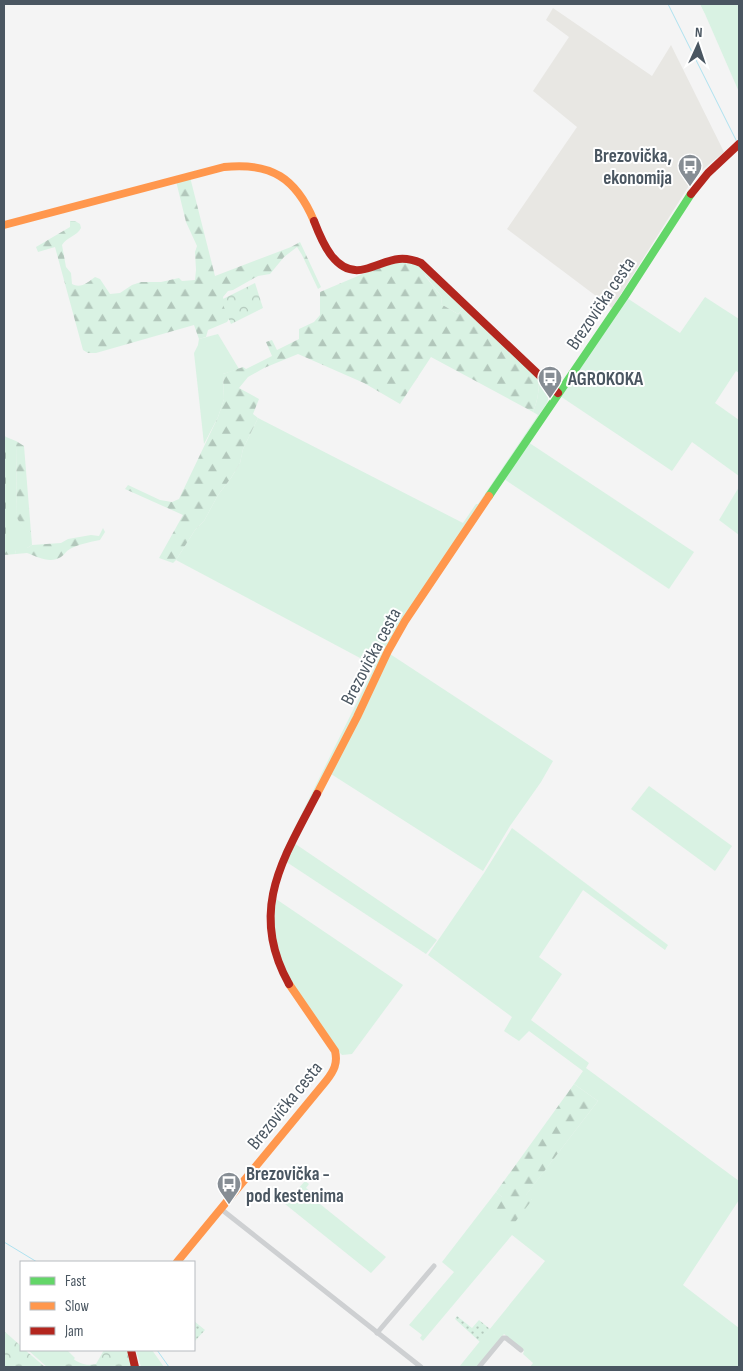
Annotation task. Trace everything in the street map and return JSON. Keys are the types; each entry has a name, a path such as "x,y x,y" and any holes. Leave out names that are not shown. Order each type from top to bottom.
{"main road":[{"name":"Brezovička cesta","path":"178,1261 324,1083 337,1063 331,1044 291,986 280,966 273,947 270,927 275,882 280,867 398,632 625,296 692,193 708,173 739,144"},
{"path":"4,225 224,167 245,165 272,171 292,185 300,195 328,252 336,262 360,270 400,258 421,263 558,393"},
{"path":"131,1351 136,1367"}],"street":[{"path":"221,1209 417,1366"},
{"path":"377,1333 434,1266"},
{"path":"479,1367 503,1338 506,1338 521,1350"}],"shaded area":[{"path":"553,8 652,76 671,45 724,152 695,176 612,308 507,229 577,127 533,91 569,37 546,20"}],"green space":[{"path":"700,4 739,4 739,92 705,14"},
{"path":"190,177 215,276 300,242 321,287 318,289 297,247 284,257 270,274 258,276 228,291 223,297 225,307 231,316 227,322 208,330 206,337 199,339 194,325 96,353 88,353 83,350 55,247 38,252 36,247 70,227 70,221 75,221 80,224 81,228 62,245 66,267 71,273 72,284 78,286 87,283 95,277 100,279 110,294 120,293 132,285 141,282 161,282 179,278 182,281 195,280 195,252 197,246 186,222 176,181"},
{"path":"391,262 415,262 424,271 425,276 442,297 441,304 458,314 465,307 539,377 538,395 533,412 431,357 400,404 364,383 298,354 248,377 239,388 259,399 253,414 258,418 243,449 240,463 218,495 204,521 195,530 176,560 173,563 159,558 183,515 125,489 128,485 160,500 172,502 179,499 218,417 224,399 223,374 243,367 246,369 272,356 266,342 272,340 277,350 299,339 299,329 314,322 320,315 320,292"},
{"path":"415,262 465,307 458,314 441,304 442,297"},
{"path":"255,283 263,308 231,324 221,300"},
{"path":"705,297 739,319 739,373 736,371 715,403 739,420 739,476 692,442 672,471 560,396 627,298 680,333"},
{"path":"218,334 239,369 223,374 224,399 218,417 204,444 194,353 199,339"},
{"path":"539,377 548,392 547,403 439,566 355,713 282,853 375,666 176,560 195,530 204,521 218,495 240,463 243,449 258,418 463,523 538,415 533,412 538,395"},
{"path":"4,435 6,437 6,550 15,550 16,554 4,555"},
{"path":"6,437 16,441 17,518 24,529 31,532 32,545 27,548 27,553 16,554 15,550 6,550"},
{"path":"16,441 24,446 31,532 24,530 17,518"},
{"path":"528,442 694,552 669,589 504,479"},
{"path":"739,487 739,535 719,520"},
{"path":"103,528 105,532 100,540 73,547 57,559 44,559 27,553 27,548 32,545 61,543 68,539 91,535 99,536"},
{"path":"390,654 553,761 483,871 331,774"},
{"path":"649,786 732,846 715,871 631,809"},
{"path":"512,828 668,945 665,950 583,890 539,957 562,974 531,1020 589,1063 586,1068 739,1181 739,1200 683,1285 739,1328 739,1367 530,1367 533,1363 523,1354 524,1351 504,1334 477,1367 459,1367 545,1261 512,1235 423,1341 420,1338 422,1335 409,1325 454,1272 442,1262 496,1192 502,1197 532,1200 525,1196 598,1101 574,1084 583,1071 529,1031 519,1041 504,1031 512,1017 428,955"},
{"path":"294,843 437,940 426,954 285,861"},
{"path":"276,899 403,985 352,1054 342,1055 340,1053 287,973 276,946 274,934"},
{"path":"574,1084 598,1101 526,1195 532,1200 509,1230 496,1220 501,1213 494,1208 502,1197 496,1192"},
{"path":"305,1181 309,1184 306,1188 312,1193 310,1196 386,1257 371,1273 285,1204"},
{"path":"457,1316 472,1328 479,1320 490,1329 480,1342 455,1319"},
{"path":"195,1322 205,1330 195,1341"},
{"path":"4,1331 20,1345 20,1351 26,1351 45,1367 4,1367"},
{"path":"29,1351 68,1351 75,1358 66,1367 47,1367"},
{"path":"103,1351 128,1351 132,1367 63,1367 72,1358 83,1364 96,1364"},
{"path":"136,1351 153,1351 164,1367 141,1367"}],"waterway":[{"path":"668,4 737,142"},
{"path":"4,1242 35,1261"},
{"path":"158,1351 169,1367"}],"traffic: fast":[{"path":"489,496 625,296 691,194"}],"traffic: slow":[{"path":"4,225 224,167 241,166 255,167 280,176 299,194 314,221"},
{"path":"317,794 357,717 388,651 405,621 489,496"},
{"path":"178,1261 326,1081 335,1067 335,1051 289,984"}],"traffic: jam":[{"path":"691,194 708,173 739,144"},
{"path":"314,221 326,248 338,263 346,268 355,270 365,269 399,259 413,260 421,263 558,393"},
{"path":"289,984 277,958 271,933 271,909 282,863 317,794"},
{"path":"131,1351 135,1367"}],"place":[{"name":"Brezovička, ekonomija","path":"690,187"},
{"name":"AGROKOKA","path":"550,399"},
{"name":"Brezovička - pod kestenima","path":"229,1205"}]}
